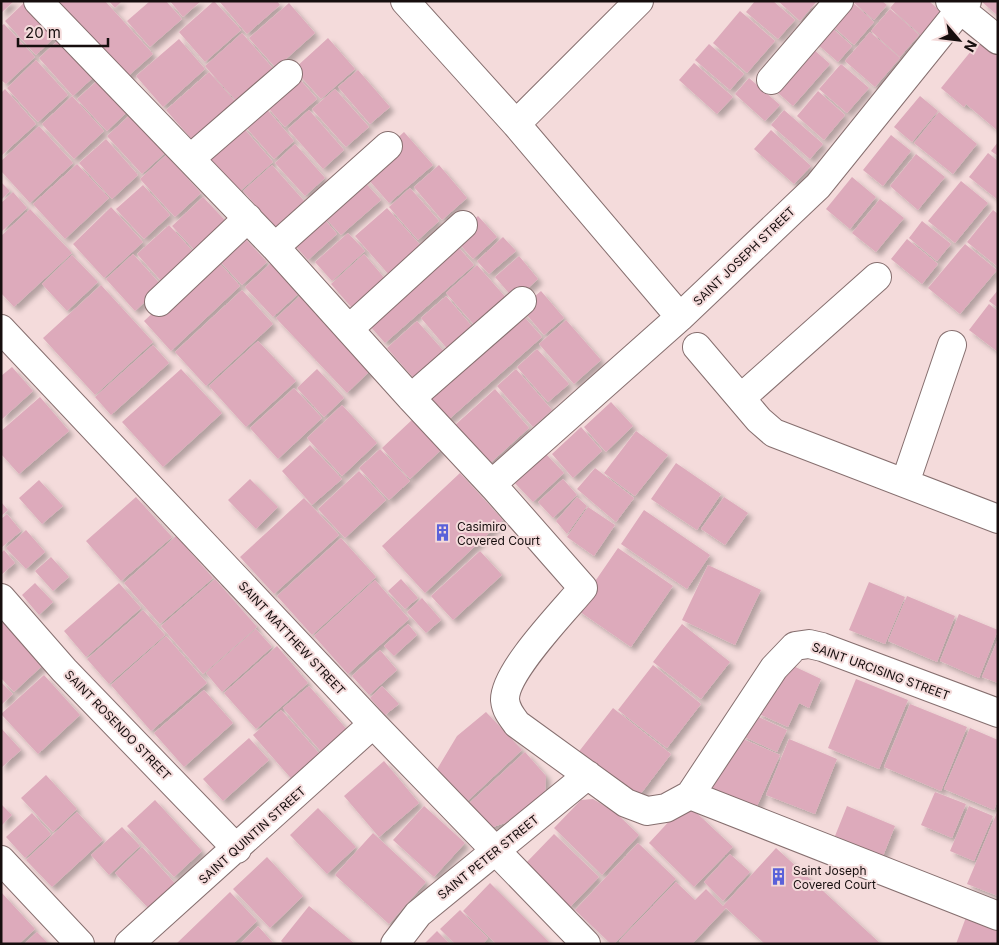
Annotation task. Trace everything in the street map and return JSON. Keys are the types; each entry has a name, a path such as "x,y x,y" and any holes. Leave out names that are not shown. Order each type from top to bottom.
{"street":[{"path":"38,1 275,247 350,328 410,398 492,484 583,588 517,668 507,686 505,700 508,713 517,724 626,803 648,811 666,808 690,795 998,916"},
{"path":"516,124 639,1"},
{"path":"771,80 839,1"},
{"path":"959,4 998,40"},
{"name":"SAINT JOSEPH STREET","path":"492,484 680,317 818,186 959,4"},
{"path":"415,5 680,317"},
{"path":"191,158 288,74"},
{"path":"275,247 388,146"},
{"path":"159,302 248,218"},
{"path":"350,328 463,225"},
{"path":"741,398 877,277"},
{"path":"410,398 522,301"},
{"name":"SAINT MATTHEW STREET","path":"1,328 373,724 586,944"},
{"path":"904,483 952,345"},
{"path":"697,347 760,420 774,433 998,519"},
{"name":"SAINT ROSENDO STREET","path":"1,598 64,670 237,849"},
{"name":"SAINT URCISING STREET","path":"690,795 774,668 794,646 809,644 822,647 998,713"},
{"name":"SAINT QUINTIN STREET","path":"129,944 237,849 373,724"},
{"name":"SAINT PETER STREET","path":"395,944 418,914 588,775"},
{"path":"1,860 80,944"}],"building":[{"path":"1,1 14,1 1,13"},
{"path":"26,1 59,33 36,55 5,21"},
{"path":"58,1 105,1 153,54 126,78"},
{"path":"109,1 122,1 115,8"},
{"path":"150,1 166,1 182,19 150,47 127,21"},
{"path":"170,1 201,1 183,17"},
{"path":"214,1 241,30 205,62 179,32"},
{"path":"219,1 277,1 280,5 247,34"},
{"path":"755,1 773,1 795,20 778,39 746,12"},
{"path":"778,1 817,1 800,21"},
{"path":"851,1 874,22 854,45 825,19"},
{"path":"852,1 882,1 887,5 874,20"},
{"path":"896,1 929,1 941,12 921,35 890,8"},
{"path":"981,1 998,1 998,16"},
{"path":"289,3 315,33 276,68 249,38"},
{"path":"890,9 919,35 900,57 871,31"},
{"path":"740,11 775,41 747,73 713,43"},
{"path":"823,20 852,46 838,62 809,37"},
{"path":"4,24 35,57 6,84 1,80 1,26"},
{"path":"870,32 900,58 875,87 845,61"},
{"path":"242,33 276,72 239,104 205,66"},
{"path":"62,37 97,74 73,96 39,58"},
{"path":"328,38 355,69 321,99 294,69"},
{"path":"179,39 205,69 163,107 136,76"},
{"path":"980,40 998,55 998,131 966,104 964,107 941,88"},
{"path":"805,42 830,64 793,106 768,84"},
{"path":"709,44 744,74 730,90 695,60"},
{"path":"36,60 68,95 38,122 7,88"},
{"path":"694,63 733,97 717,114 679,80"},
{"path":"841,64 869,88 847,113 819,89"},
{"path":"358,70 390,107 370,124 338,87"},
{"path":"209,72 240,107 197,145 166,110"},
{"path":"297,76 317,99 285,127 265,104"},
{"path":"749,78 780,105 765,121 735,94"},
{"path":"99,79 128,111 107,131 77,99"},
{"path":"5,89 36,124 1,156 1,93"},
{"path":"335,89 369,127 346,147 312,109"},
{"path":"818,91 845,115 824,140 797,116"},
{"path":"72,96 104,131 74,159 42,124"},
{"path":"920,96 938,111 912,142 894,127"},
{"path":"265,107 294,141 274,159 244,125"},
{"path":"309,110 344,150 323,169 288,129"},
{"path":"784,110 823,144 810,159 771,125"},
{"path":"939,112 977,144 953,174 914,143"},
{"path":"131,114 166,152 142,174 107,136"},
{"path":"240,124 273,162 238,193 205,156"},
{"path":"39,126 73,163 30,203 1,171 1,161"},
{"path":"771,130 811,166 794,184 754,149"},
{"path":"404,132 433,165 389,203 361,171"},
{"path":"891,135 911,151 883,186 863,170"},
{"path":"106,139 138,175 112,199 79,163"},
{"path":"998,142 998,156 991,151"},
{"path":"295,144 325,178 305,196 275,163"},
{"path":"988,153 998,161 998,200 969,177"},
{"path":"916,154 945,177 918,210 890,186"},
{"path":"166,155 201,193 175,217 140,179"},
{"path":"77,164 109,198 65,239 33,204"},
{"path":"272,165 304,201 275,227 243,191"},
{"path":"439,165 467,198 442,220 414,187"},
{"path":"359,176 381,200 341,235 319,211"},
{"path":"852,177 876,197 850,229 826,209"},
{"path":"961,181 988,203 955,243 928,221"},
{"path":"1,182 10,191 1,200"},
{"path":"143,185 170,215 144,239 116,209"},
{"path":"410,188 439,221 418,240 389,207"},
{"path":"13,192 27,208 1,232 1,203"},
{"path":"203,197 233,229 202,258 172,226"},
{"path":"880,199 904,218 876,252 852,233"},
{"path":"111,207 143,242 104,278 73,244"},
{"path":"387,208 422,247 390,276 355,236"},
{"path":"30,209 72,253 14,307 1,293 1,236"},
{"path":"993,210 998,214 998,267 967,242"},
{"path":"319,213 337,234 308,260 289,239"},
{"path":"478,216 497,237 473,259 454,238"},
{"path":"922,221 951,244 937,261 909,238"},
{"path":"169,225 197,256 165,285 137,254"},
{"path":"239,232 267,262 242,285 214,255"},
{"path":"348,233 365,251 332,281 315,262"},
{"path":"503,237 516,251 489,274 477,261"},
{"path":"907,239 938,264 922,284 891,259"},
{"path":"452,240 474,265 385,343 363,318"},
{"path":"965,244 997,270 960,314 928,288"},
{"path":"133,254 162,286 135,311 106,279"},
{"path":"364,254 386,280 353,309 331,284"},
{"path":"72,255 98,282 67,311 42,284"},
{"path":"519,256 538,279 515,300 495,277"},
{"path":"214,257 240,286 171,351 144,321"},
{"path":"271,263 299,293 273,317 245,287"},
{"path":"477,265 508,300 477,328 446,293"},
{"path":"101,285 153,342 95,395 43,338"},
{"path":"242,290 273,324 206,386 175,352"},
{"path":"998,290 998,308 989,301"},
{"path":"541,291 564,318 544,335 521,308"},
{"path":"303,293 373,368 347,393 276,318"},
{"path":"446,296 475,330 450,352 421,318"},
{"path":"989,304 998,311 998,352 969,330"},
{"path":"519,311 542,337 447,421 424,395"},
{"path":"566,320 601,360 574,384 539,344"},
{"path":"417,321 448,356 418,383 387,348"},
{"path":"258,341 296,381 246,427 209,386"},
{"path":"153,345 169,363 111,415 95,397"},
{"path":"537,349 569,384 548,402 517,367"},
{"path":"12,367 33,391 1,420 1,376"},
{"path":"181,369 222,413 163,467 122,422"},
{"path":"317,369 344,398 324,417 297,388"},
{"path":"516,369 552,410 533,427 497,386"},
{"path":"294,388 322,418 278,459 250,428"},
{"path":"495,389 529,428 488,465 454,426"},
{"path":"40,397 69,431 19,474 1,454 1,431"},
{"path":"611,402 633,426 606,452 584,427"},
{"path":"342,405 377,443 342,476 307,438"},
{"path":"414,418 442,449 410,479 382,448"},
{"path":"581,427 602,451 573,478 552,454"},
{"path":"636,431 668,455 635,496 604,473"},
{"path":"310,445 342,479 312,505 282,471"},
{"path":"380,449 410,481 389,500 359,468"},
{"path":"544,452 564,473 533,502 513,481"},
{"path":"676,463 721,494 697,530 651,499"},
{"path":"595,468 634,498 616,522 577,489"},
{"path":"359,471 386,500 345,538 318,509"},
{"name":"Casimiro Covered Court","path":"460,473 503,520 425,593 382,546"},
{"path":"250,479 278,507 256,529 228,500"},
{"path":"563,479 577,495 553,518 538,502"},
{"path":"39,480 63,506 42,524 19,498"},
{"path":"136,497 172,537 121,581 86,541"},
{"path":"577,497 587,506 567,534 556,521"},
{"path":"724,497 748,513 725,545 701,529"},
{"path":"304,498 339,535 274,594 240,557"},
{"path":"1,502 8,510 1,516"},
{"path":"588,507 615,525 594,556 567,537"},
{"path":"644,510 710,555 687,589 621,544"},
{"path":"7,514 21,531 1,548 1,519"},
{"path":"26,530 45,552 26,569 6,548"},
{"path":"176,536 213,578 160,624 124,583"},
{"path":"341,538 376,577 312,635 277,596"},
{"path":"618,548 673,586 631,647 576,609"},
{"path":"4,550 15,563 1,575 1,553"},
{"path":"480,551 502,575 453,620 431,596"},
{"path":"51,557 69,577 53,591 35,571"},
{"path":"708,565 761,590 735,645 682,620"},
{"path":"215,579 257,627 203,674 161,626"},
{"path":"401,579 418,598 405,609 388,591"},
{"path":"375,580 409,619 348,674 314,636"},
{"path":"869,582 905,597 885,644 849,630"},
{"path":"35,583 53,602 39,615 22,595"},
{"path":"119,583 141,608 86,657 64,631"},
{"path":"907,596 955,616 937,662 888,641"},
{"path":"422,598 441,620 426,633 407,612"},
{"path":"143,610 165,635 109,684 87,659"},
{"path":"959,614 998,630 979,678 940,661"},
{"path":"4,622 43,665 14,692 1,678 1,624"},
{"path":"408,624 417,635 394,656 384,646"},
{"path":"682,624 730,662 701,699 653,662"},
{"path":"256,629 272,647 222,692 206,673"},
{"path":"166,636 207,683 151,731 111,685"},
{"path":"998,639 998,683 982,677"},
{"path":"277,646 308,683 256,729 224,693"},
{"path":"380,650 397,670 369,695 352,676"},
{"path":"789,664 821,679 809,708 799,703 788,727 757,713 768,686 777,691"},
{"path":"653,665 701,704 667,748 618,710"},
{"path":"44,675 80,715 38,754 1,714"},
{"path":"856,679 908,700 879,769 828,748"},
{"path":"1,682 13,694 1,705"},
{"path":"309,686 350,733 325,756 283,708"},
{"path":"382,686 399,704 385,715 370,698"},
{"path":"204,690 233,723 184,767 154,733"},
{"path":"910,704 967,727 941,791 884,767"},
{"path":"613,708 671,754 636,800 577,754"},
{"path":"281,710 324,759 296,784 253,735"},
{"path":"486,712 522,750 461,807 433,776 457,736"},
{"path":"750,713 787,730 777,752 740,735"},
{"path":"1,728 21,750 1,768"},
{"path":"970,728 998,740 998,800 994,810 944,789"},
{"path":"734,735 780,755 754,813 709,794"},
{"path":"249,738 269,760 223,801 203,779"},
{"path":"789,739 837,759 815,814 766,795"},
{"path":"525,752 546,776 545,794 505,823 487,829 466,806"},
{"path":"384,761 419,803 379,837 344,796"},
{"path":"46,775 77,809 53,832 21,798"},
{"path":"935,792 966,804 952,838 921,825"},
{"path":"593,799 616,813 639,835 602,875 554,828 581,800"},
{"path":"155,800 202,851 174,877 127,826"},
{"path":"686,803 733,847 694,887 649,843"},
{"path":"1,804 12,815 1,826"},
{"path":"424,806 465,843 434,877 393,840"},
{"path":"847,806 895,826 883,856 835,836"},
{"path":"969,806 993,816 974,861 950,851"},
{"path":"318,808 356,847 327,874 290,835"},
{"path":"998,810 998,896 967,884"},
{"path":"77,812 103,840 52,887 26,860"},
{"path":"32,813 51,834 25,858 6,837"},
{"path":"122,827 140,846 109,875 91,855"},
{"path":"373,833 426,882 389,924 335,875"},
{"path":"554,834 599,877 570,907 525,864"},
{"path":"638,843 676,879 614,944 611,944 575,910"},
{"path":"142,847 180,889 153,913 115,873"},
{"name":"Saint Joseph Covered Court","path":"776,848 881,944 765,944 726,908 692,944 622,944 619,941 676,882 695,900 706,889 723,906"},
{"path":"730,854 750,872 723,901 704,882"},
{"path":"267,857 303,896 270,928 233,889"},
{"path":"490,883 551,944 496,944 463,911"},
{"path":"1,892 35,929 19,944 1,944"},
{"path":"230,892 257,921 233,944 176,944"},
{"path":"309,906 355,944 284,944 281,941"},
{"path":"460,910 488,938 483,944 455,944 440,929"},
{"path":"968,912 998,923 998,944 956,944"},
{"path":"258,926 274,944 240,944"},
{"path":"437,931 450,944 424,944"},
{"path":"37,932 49,944 24,944"}],"place":[{"name":"Casimiro Covered Court","path":"443,533"},
{"name":"Saint Joseph Covered Court","path":"779,877"}]}
